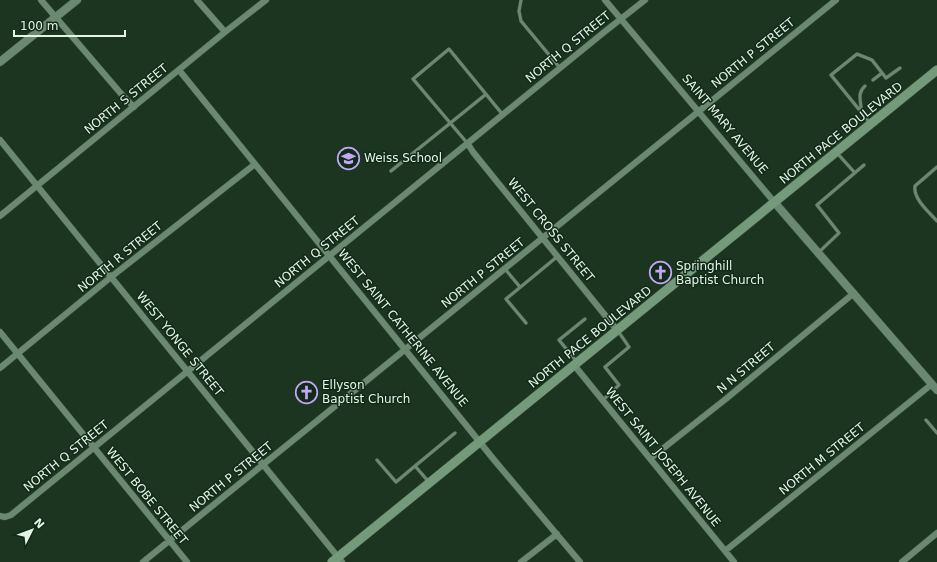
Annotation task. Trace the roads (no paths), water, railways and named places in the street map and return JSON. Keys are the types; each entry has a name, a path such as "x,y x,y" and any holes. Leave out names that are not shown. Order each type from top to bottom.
{"main road":[{"name":"NORTH PACE BOULEVARD","path":"337,560 937,71"}],"street":[{"path":"40,0 134,107"},
{"path":"0,62 77,0"},
{"path":"197,0 224,32"},
{"name":"NORTH S STREET","path":"0,216 224,32 266,0"},
{"name":"SAINT MARY AVENUE","path":"605,0 775,203 934,387"},
{"name":"NORTH Q STREET","path":"1,517 11,515 645,0"},
{"name":"NORTH P STREET","path":"143,562 836,0"},
{"name":"WEST SAINT CATHERINE AVENUE","path":"179,70 480,442 580,562"},
{"name":"WEST YONGE STREET","path":"0,140 263,465 337,560"},
{"name":"WEST CROSS STREET","path":"468,144 618,330"},
{"name":"NORTH R STREET","path":"0,368 111,277 254,164"},
{"name":"N N STREET","path":"651,458 727,398 854,293"},
{"name":"WEST BOBE STREET","path":"0,332 187,562"},
{"name":"WEST SAINT JOSEPH AVENUE","path":"576,364 603,400 734,562"},
{"name":"NORTH M STREET","path":"725,551 934,387"},
{"path":"902,562 937,533"},
{"path":"521,562 557,534"}],"lane":[{"path":"521,0 519,11 521,21 560,68"},
{"path":"468,144 413,79 449,49 485,95 503,115"},
{"path":"871,125 831,75 857,54 872,60 886,78 900,68"},
{"path":"873,80 882,73"},
{"path":"861,112 859,99 861,90 865,86"},
{"path":"391,171 485,95"},
{"path":"837,153 855,173"},
{"path":"818,252 839,232 817,205 864,165"},
{"path":"937,167 915,186 914,192 937,221"},
{"path":"526,323 506,299 558,256"},
{"path":"505,269 520,287"},
{"path":"576,364 559,340 586,319"},
{"path":"603,400 619,385 605,367 629,347 618,330"},
{"path":"926,420 937,433"},
{"path":"377,460 396,482 455,433"},
{"path":"415,466 430,483"}],"place":[{"name":"Weiss School","path":"348,158"},
{"name":"Springhill Baptist Church","path":"661,273"},
{"name":"Ellyson Baptist Church","path":"307,392"}]}
